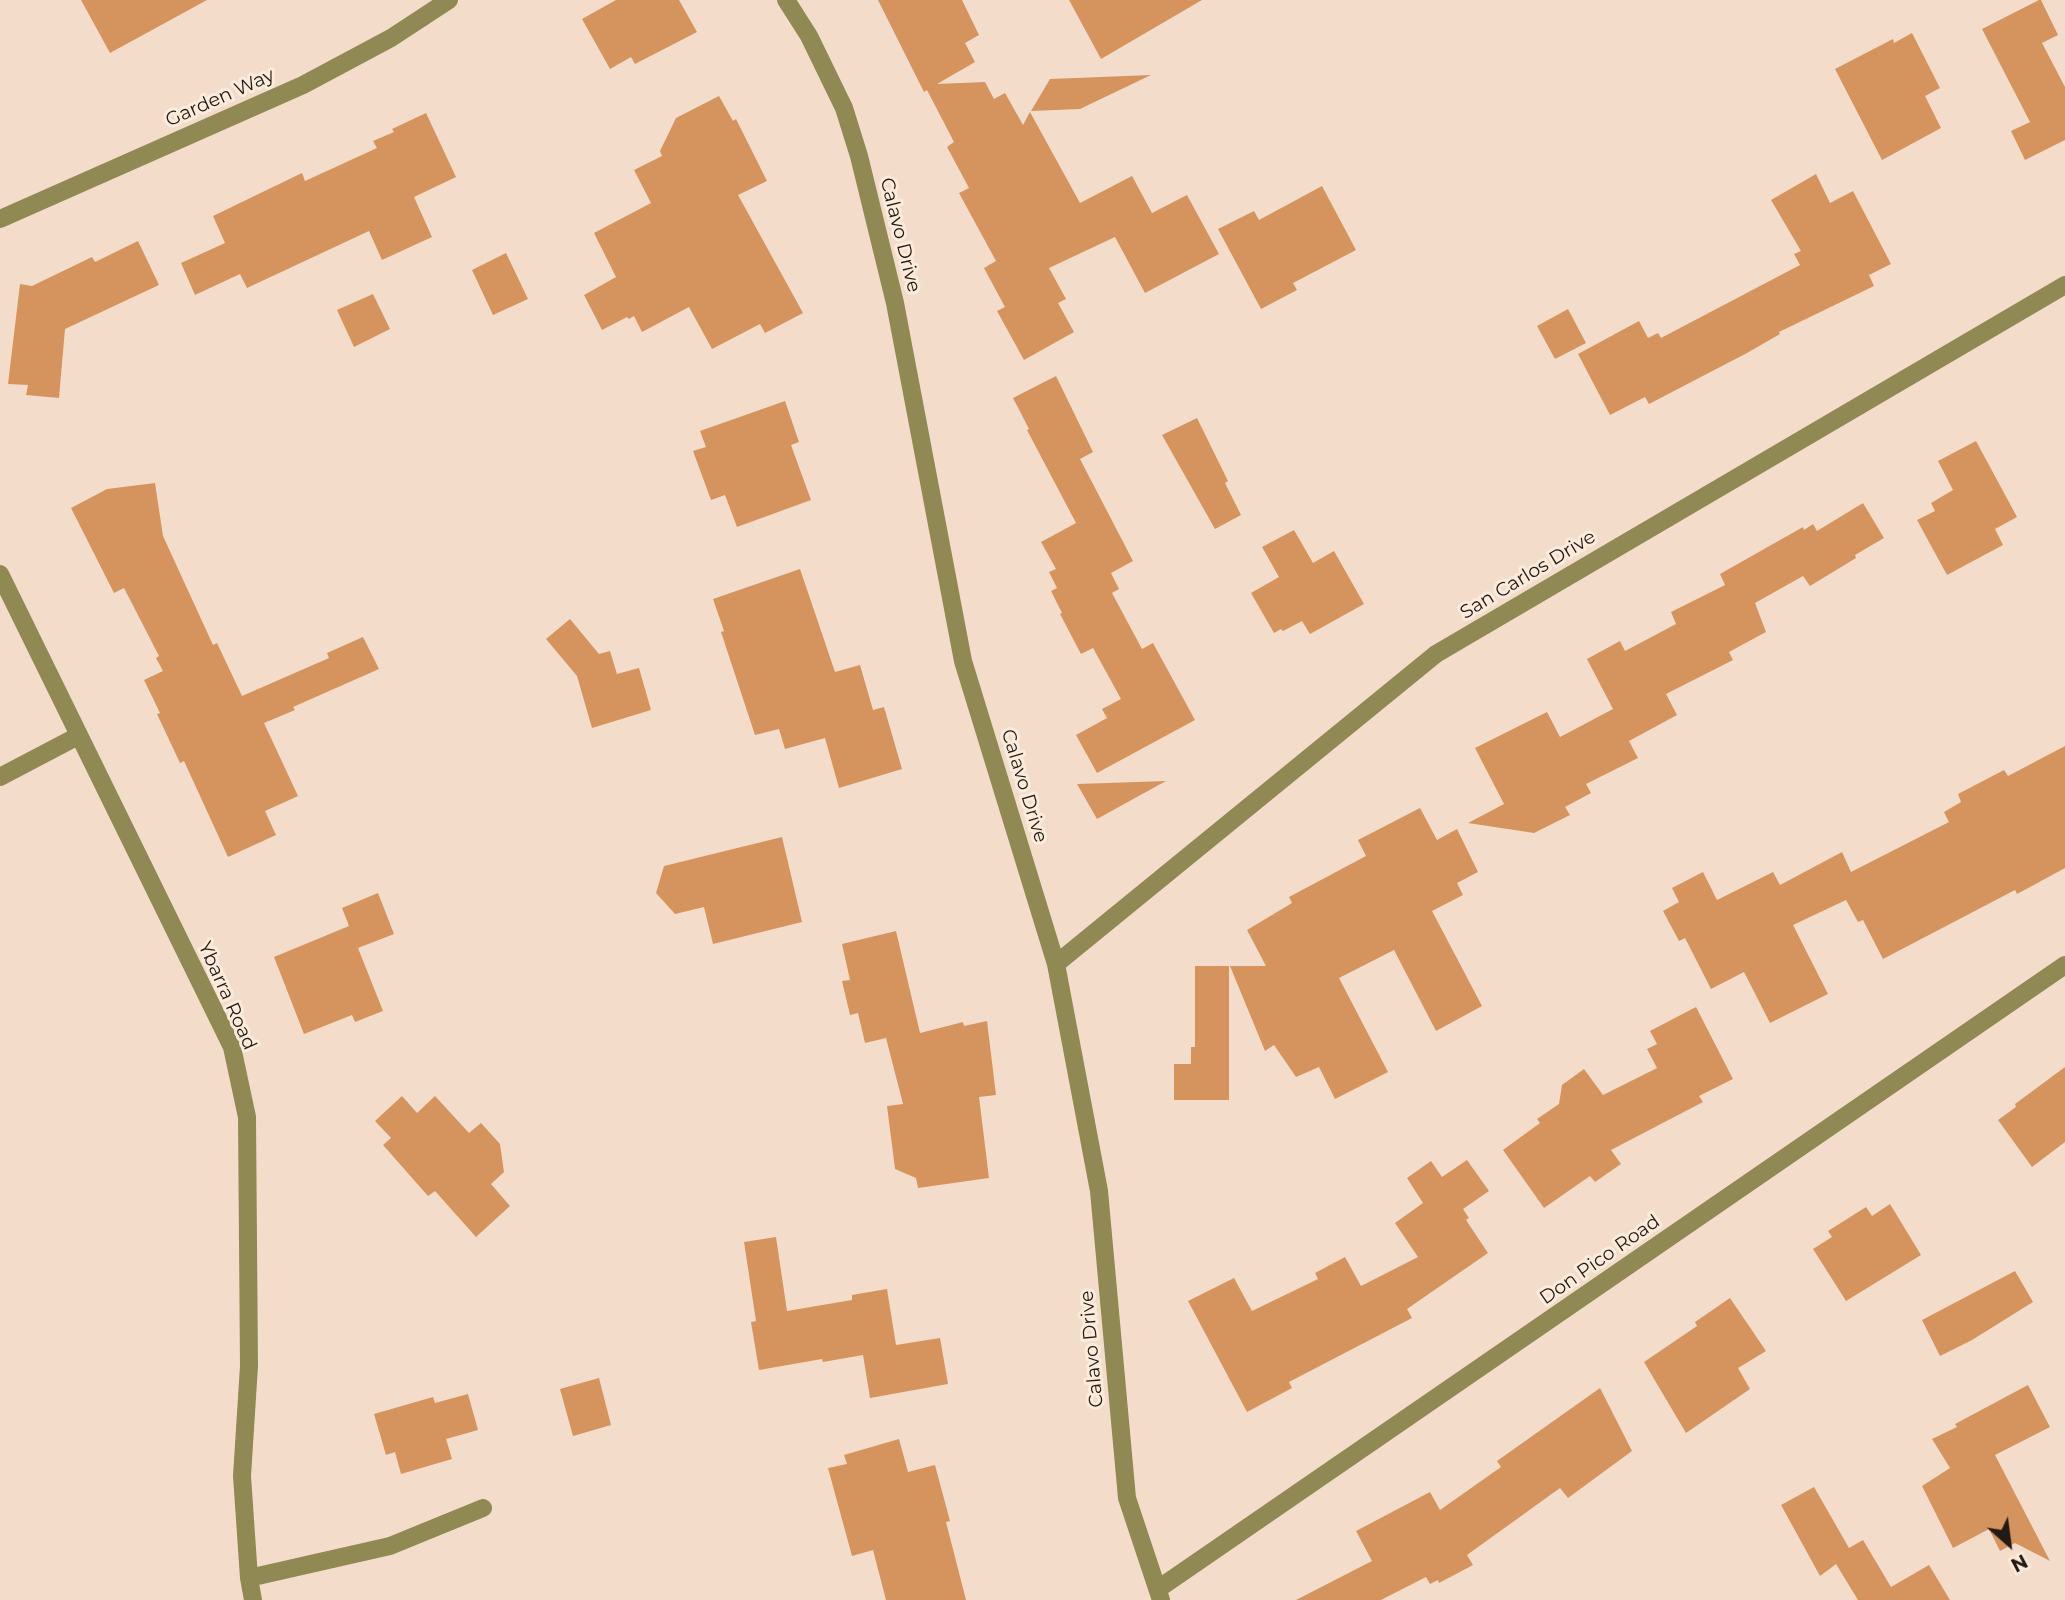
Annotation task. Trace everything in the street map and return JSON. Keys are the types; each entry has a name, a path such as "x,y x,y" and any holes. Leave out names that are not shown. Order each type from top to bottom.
{"street":[{"name":"Garden Way","path":"0,219 303,85 391,38 449,0"},
{"name":"Calavo Drive","path":"786,0 809,36 844,108 859,156 895,303 963,661 1056,964 1099,1191 1127,1498 1160,1594"},
{"name":"San Carlos Drive","path":"1056,964 1436,654 2065,285"},
{"name":"Ybarra Road","path":"0,574 232,1048 247,1117 248,1366 242,1476 253,1600"},
{"path":"0,777 78,736"},
{"name":"Don Pico Road","path":"1160,1594 2065,965"},
{"path":"249,1578 390,1546 484,1508"}],"building":[{"path":"81,0 207,0 110,53"},
{"path":"616,0 679,0 697,32 635,64 631,57 610,69 582,19"},
{"path":"878,0 962,0 979,35 965,43 975,62 937,84 985,82 994,99 1005,93 1023,125 1030,112 1080,203 1132,176 1152,213 1187,195 1219,254 1145,293 1115,237 1049,268 1066,299 1058,303 1074,332 1024,360 997,311 1005,307 984,268 996,261 959,193 969,188 947,147 954,142 927,90 924,92"},
{"path":"1069,0 1202,0 1101,59"},
{"path":"2039,0 2058,35 2042,43 2065,87 2065,140 2025,160 2011,131 2030,122 1982,29"},
{"path":"1912,33 1940,88 1925,96 1941,128 1882,160 1835,69 1893,39 1894,43"},
{"path":"1151,75 1080,109 1031,111 1050,79"},
{"path":"719,96 733,121 736,119 767,181 738,195 803,313 765,333 760,324 712,349 689,307 642,332 634,316 602,330 584,295 616,277 594,233 651,203 634,170 662,156 660,151 676,118"},
{"path":"426,113 456,177 414,197 432,237 382,260 369,231 247,288 240,274 195,295 181,263 225,243 213,216 302,173 305,181 377,148 373,141"},
{"path":"1816,174 1830,203 1853,191 1891,264 1869,275 1874,286 1779,332 1780,334 1747,353 1649,404 1645,397 1610,415 1578,354 1639,321 1648,338 1658,333 1661,338 1800,265 1794,254 1801,251 1771,200"},
{"path":"1322,186 1356,250 1293,283 1297,290 1261,309 1218,229 1254,211 1259,220"},
{"path":"138,241 159,285 65,329 59,398 26,395 28,385 8,384 20,284 32,286 92,257 95,262"},
{"path":"506,253 528,299 493,315 472,270"},
{"path":"373,294 390,329 354,347 337,310"},
{"path":"1568,309 1586,343 1555,359 1537,326"},
{"path":"1056,376 1093,452 1080,459 1133,561 1111,573 1119,589 1112,593 1142,649 1153,643 1195,720 1097,773 1076,735 1107,718 1102,709 1121,699 1093,648 1081,654 1051,591 1057,588 1049,572 1056,569 1041,542 1076,523 1013,398"},
{"path":"785,401 799,442 791,445 811,500 737,527 725,495 711,500 693,451 706,447 700,431"},
{"path":"1197,418 1228,481 1225,483 1241,515 1215,529 1162,435"},
{"path":"1976,441 2017,517 1995,529 2003,545 1947,575 1917,520 1935,511 1931,503 1953,490 1938,461"},
{"path":"155,483 163,536 213,645 217,643 242,696 329,658 327,653 363,637 379,669 293,707 295,710 264,723 298,796 265,811 276,835 228,857 184,761 180,763 144,680 163,671 156,658 159,656 124,588 114,593 71,508 107,489"},
{"path":"1863,503 1884,538 1810,586 1803,576 1755,603 1766,632 1729,652 1733,660 1666,694 1677,715 1629,741 1638,758 1586,784 1591,793 1565,807 1570,815 1534,833 1468,823 1504,804 1475,748 1547,712 1560,737 1613,709 1587,659 1620,641 1625,651 1676,624 1671,612 1725,585 1720,574 1803,527 1804,530 1813,524 1817,531"},
{"path":"1294,530 1313,563 1334,551 1364,604 1310,634 1302,621 1274,633 1251,593 1279,577 1262,547"},
{"path":"800,569 835,672 860,665 873,710 884,707 902,769 839,788 825,738 785,749 779,729 755,735 713,599"},
{"path":"570,619 599,654 610,651 617,674 639,668 651,710 592,728 577,676 546,639"},
{"path":"2065,746 2065,868 2017,894 2015,890 1883,959 1863,920 1858,922 1846,900 1793,925 1828,994 1770,1023 1744,972 1711,989 1685,938 1679,941 1663,911 1679,902 1672,888 1703,872 1717,900 1773,872 1780,885 1842,852 1851,872 1949,822 1944,812 1961,802 1958,794 2004,770 2008,776"},
{"path":"1166,781 1097,819 1077,784"},
{"path":"1420,808 1437,840 1457,829 1478,872 1457,883 1463,895 1432,911 1482,1006 1436,1031 1394,950 1339,978 1388,1072 1335,1099 1319,1067 1296,1077 1274,1045 1265,1051 1230,966 1266,966 1247,930 1292,903 1289,897 1366,856 1358,840"},
{"path":"782,837 802,922 713,944 704,907 675,914 656,893 664,866"},
{"path":"378,893 394,934 358,948 383,1011 355,1022 352,1015 304,1034 274,957 349,926 342,908"},
{"path":"896,931 920,1033 963,1022 964,1026 987,1021 996,1095 979,1097 989,1178 918,1188 916,1178 895,1169 887,1106 903,1104 886,1038 865,1043 858,1013 850,1015 842,981 850,980 842,944"},
{"path":"1195,966 1229,966 1229,1100 1174,1100 1174,1064 1191,1064 1191,1047 1195,1047"},
{"path":"1696,1007 1733,1079 1699,1096 1703,1102 1611,1150 1621,1164 1595,1182 1590,1176 1544,1208 1503,1150 1540,1123 1537,1119 1559,1104 1562,1085 1584,1069 1603,1095 1657,1068 1647,1049 1657,1044 1650,1031"},
{"path":"2065,1067 2065,1142 2032,1167 1998,1120"},
{"path":"402,1096 417,1113 435,1096 469,1133 481,1123 500,1144 504,1172 491,1184 510,1206 476,1237 435,1191 428,1196 383,1145 391,1138 375,1121"},
{"path":"1467,1160 1489,1191 1463,1209 1469,1218 1466,1220 1488,1253 1407,1309 1412,1318 1289,1382 1292,1388 1247,1412 1188,1301 1234,1278 1252,1311 1318,1279 1315,1273 1345,1257 1361,1286 1418,1257 1395,1223 1423,1203 1407,1178 1431,1161 1442,1177"},
{"path":"1890,1204 1921,1255 1846,1301 1813,1249 1832,1237 1828,1231 1866,1207 1872,1216"},
{"path":"776,1237 787,1311 852,1300 852,1295 887,1289 896,1345 940,1338 948,1384 870,1398 863,1355 759,1370 751,1322 756,1321 744,1242"},
{"path":"2015,1271 2033,1302 1972,1340 1940,1356 1922,1320"},
{"path":"1730,1298 1766,1351 1738,1368 1750,1389 1686,1433 1644,1362 1697,1326 1695,1322"},
{"path":"599,1378 611,1425 573,1436 560,1389"},
{"path":"2028,1385 2050,1427 1995,1455 2050,1561 2015,1543 2000,1551 1989,1529 1953,1548 1922,1486 1950,1468 1932,1439"},
{"path":"1600,1388 1632,1451 1568,1498 1560,1488 1467,1555 1473,1565 1439,1583 1438,1580 1430,1584 1426,1577 1381,1600 1296,1600 1372,1561 1356,1531 1430,1492 1440,1510 1501,1467 1497,1461"},
{"path":"468,1394 478,1430 446,1439 452,1459 401,1474 395,1452 386,1455 374,1414 433,1397 435,1403"},
{"path":"899,1439 908,1472 935,1465 966,1600 886,1600 873,1550 852,1556 828,1468 847,1464 844,1455"},
{"path":"1814,1487 1849,1548 1863,1540 1891,1587 1929,1565 1950,1600 1858,1600 1836,1564 1820,1576 1781,1505"}]}
